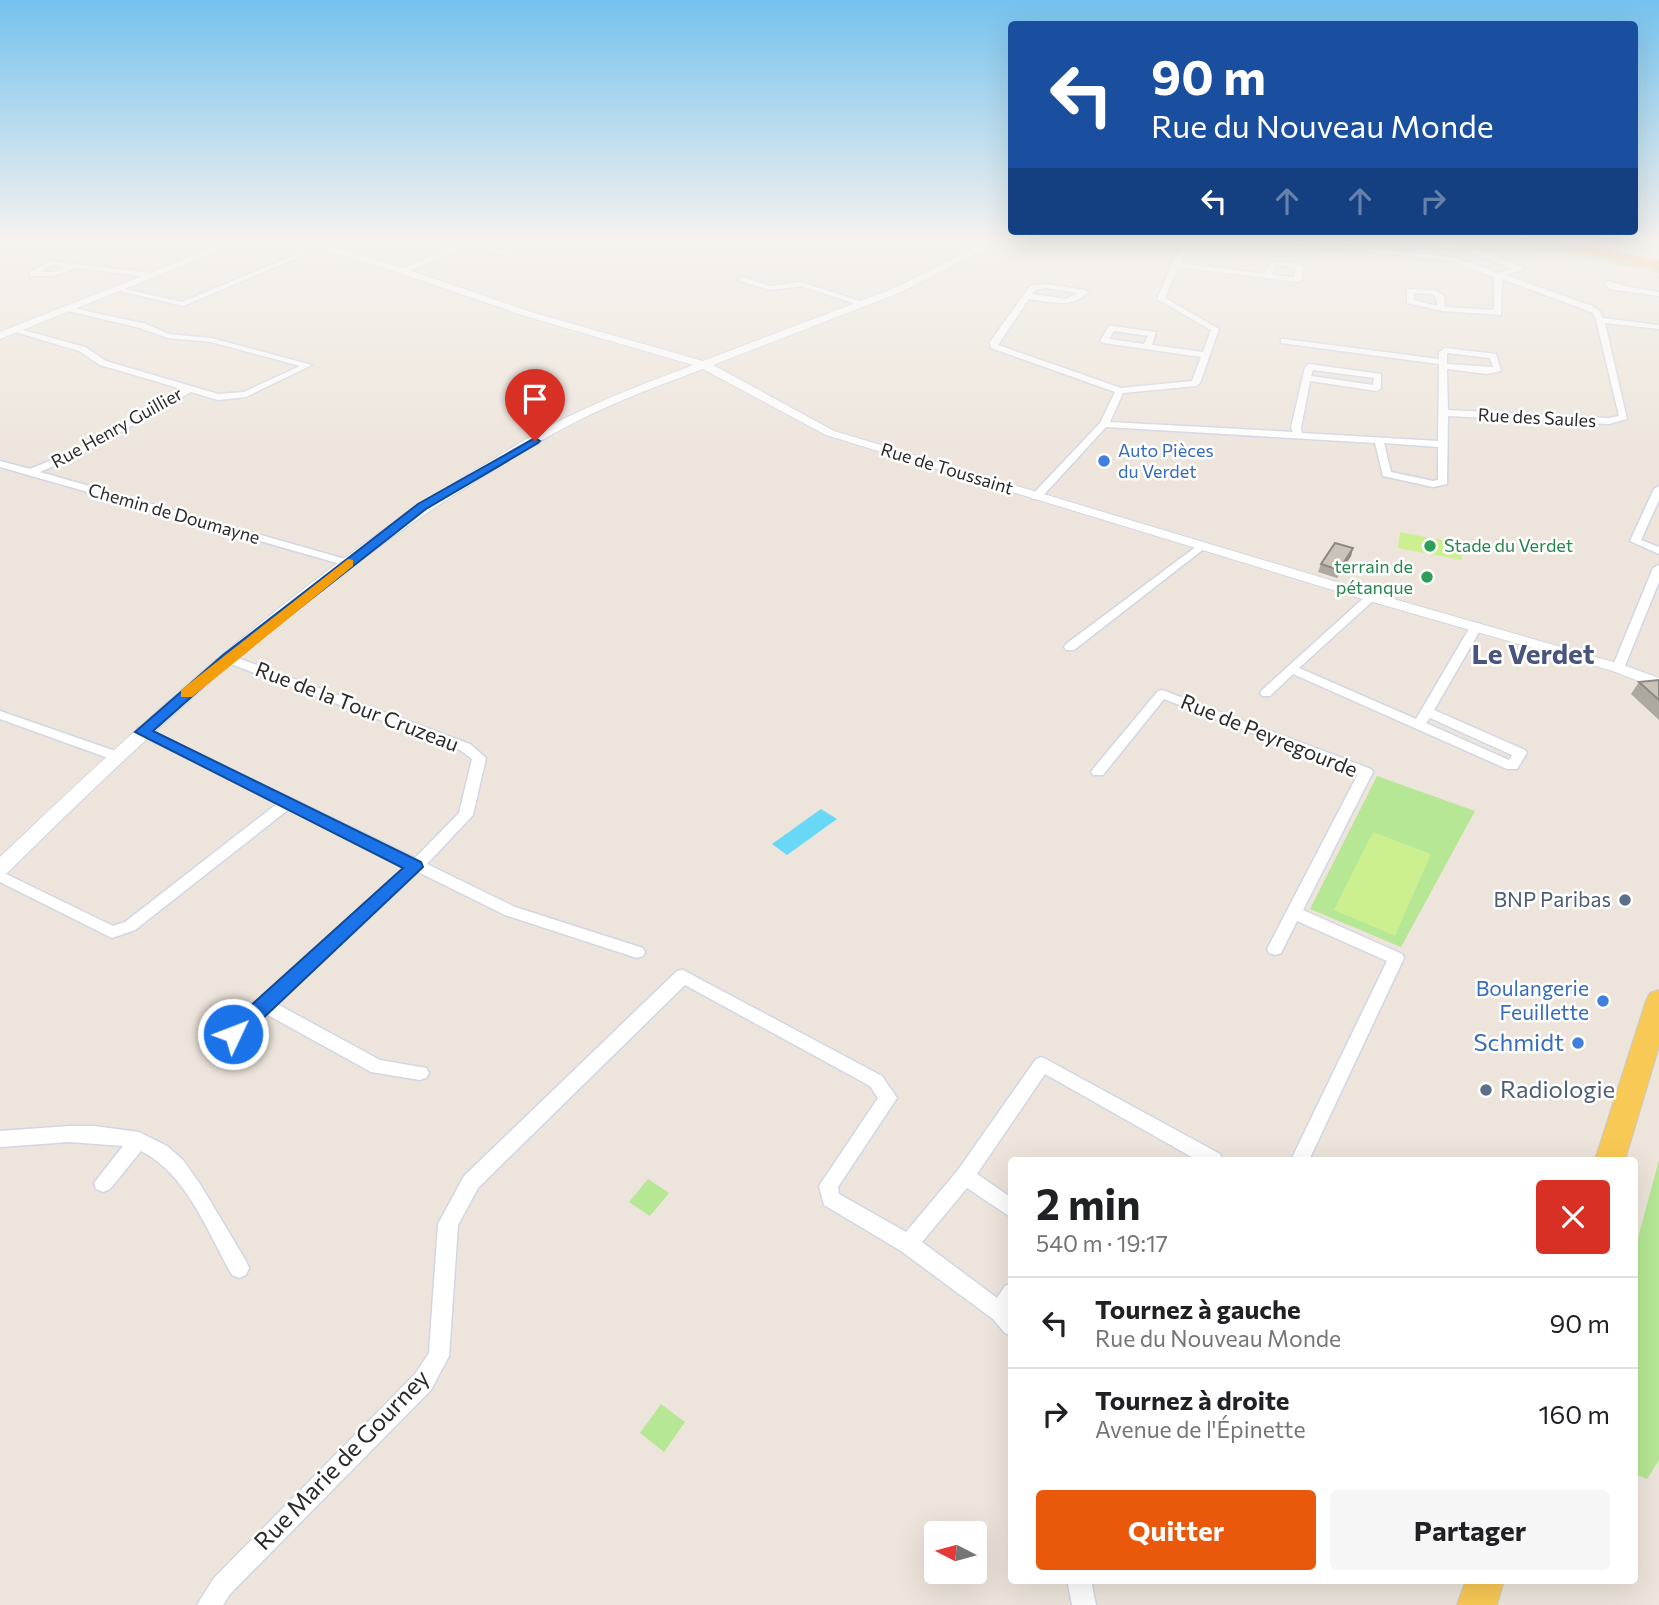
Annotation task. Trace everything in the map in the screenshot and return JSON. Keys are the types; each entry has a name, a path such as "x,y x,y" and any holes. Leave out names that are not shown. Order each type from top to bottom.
{"main road":[{"path":"1612,1157 1659,1001"},
{"path":"1476,1605 1484,1584"}],"street":[{"path":"0,336 52,314"},
{"path":"92,314 143,326 168,336 211,340 307,365 264,386 232,397 189,389"},
{"name":"Rue de Toussaint","path":"528,314 704,365 830,433 1371,597 1618,668 1659,684"},
{"path":"0,868 116,755 228,658 422,506 577,416 834,314"},
{"path":"1015,314 994,346 1120,391 1196,383 1215,329 1188,314"},
{"path":"1597,314 1600,320 1659,327"},
{"name":"Rue des Saules","path":"1443,413 1619,420 1624,417 1600,320"},
{"path":"1147,347 1153,334 1112,328 1104,341 1147,347 1205,355"},
{"name":"Rue Henry Guillier","path":"15,329 82,349 103,363 189,389"},
{"path":"1284,341 1444,364 1487,371 1498,369 1493,356 1445,350 1444,364 1443,413 1443,482 1433,484 1386,474 1379,440"},
{"path":"1298,435 1296,428 1309,367 1378,376 1377,388 1307,378"},
{"name":"Rue Henry Guillier","path":"30,473 79,452 189,389"},
{"path":"1036,497 1104,424 1120,391"},
{"path":"1104,424 1443,444"},
{"name":"Chemin de Doumayne","path":"0,464 348,563"},
{"path":"1659,489 1635,541 1659,551"},
{"path":"1070,647 1201,546"},
{"path":"1618,668 1659,568"},
{"path":"1266,693 1371,597"},
{"path":"1419,725 1476,627"},
{"name":"Rue de la Tour Cruzeau","path":"228,658 466,747 479,758 466,815 415,867"},
{"path":"1291,669 1512,766 1520,753 1427,712"},
{"name":"Rue de Peyregourde","path":"1098,772 1162,694 1366,772 1275,949"},
{"path":"0,715 116,755"},
{"path":"143,732 510,911 637,952"},
{"path":"0,876 112,932 130,926 287,803"},
{"path":"233,1034 415,867"},
{"path":"1293,912 1396,958 1301,1157"},
{"name":"Rue Marie de Gourney","path":"209,1605 222,1586 423,1382 439,1356 448,1224 471,1182 683,976 876,1082 888,1098 828,1186 831,1199 908,1244"},
{"path":"264,1005 377,1067 420,1073"},
{"path":"1006,1319 908,1244 965,1176 1042,1064 1208,1157"},
{"path":"0,1139 82,1134 139,1140 175,1164 239,1268"},
{"path":"103,1183 139,1140"},
{"path":"965,1176 1008,1206"},
{"path":"1080,1584 1084,1605"}],"green space":[{"name":"Stade du Verdet","path":"1400,532 1462,544 1462,560 1398,548"},
{"path":"1377,776 1475,811 1401,947 1310,909"},
{"path":"1373,832 1431,854 1395,936 1334,910"},
{"path":"1659,1160 1659,1460 1647,1479 1638,1475 1638,1238"},
{"path":"648,1179 669,1193 650,1216 629,1202"},
{"path":"661,1404 685,1422 664,1452 640,1433"}],"water":[{"path":"821,809 837,819 787,855 772,844"}],"building":[{"path":"1335,543 1353,548 1339,570 1321,564"},
{"path":"1659,680 1659,700 1639,682"}],"slow traffic":[{"path":"186,694 348,563"}],"place":[{"name":"Auto Pièces du Verdet","path":"1104,461"},
{"name":"Stade du Verdet","path":"1430,546"},
{"name":"terrain de pétanque","path":"1427,577"},
{"name":"BNP Paribas","path":"1625,900"},
{"name":"Boulangerie Feuillette","path":"1603,1001"},
{"name":"Schmidt","path":"1578,1043"},
{"name":"Radiologie","path":"1486,1090"}],"district":[{"name":"Le Verdet","path":"1533,654"}],"route":[{"path":"233,1034 415,867 143,732 228,658 422,506 535,441"}]}
